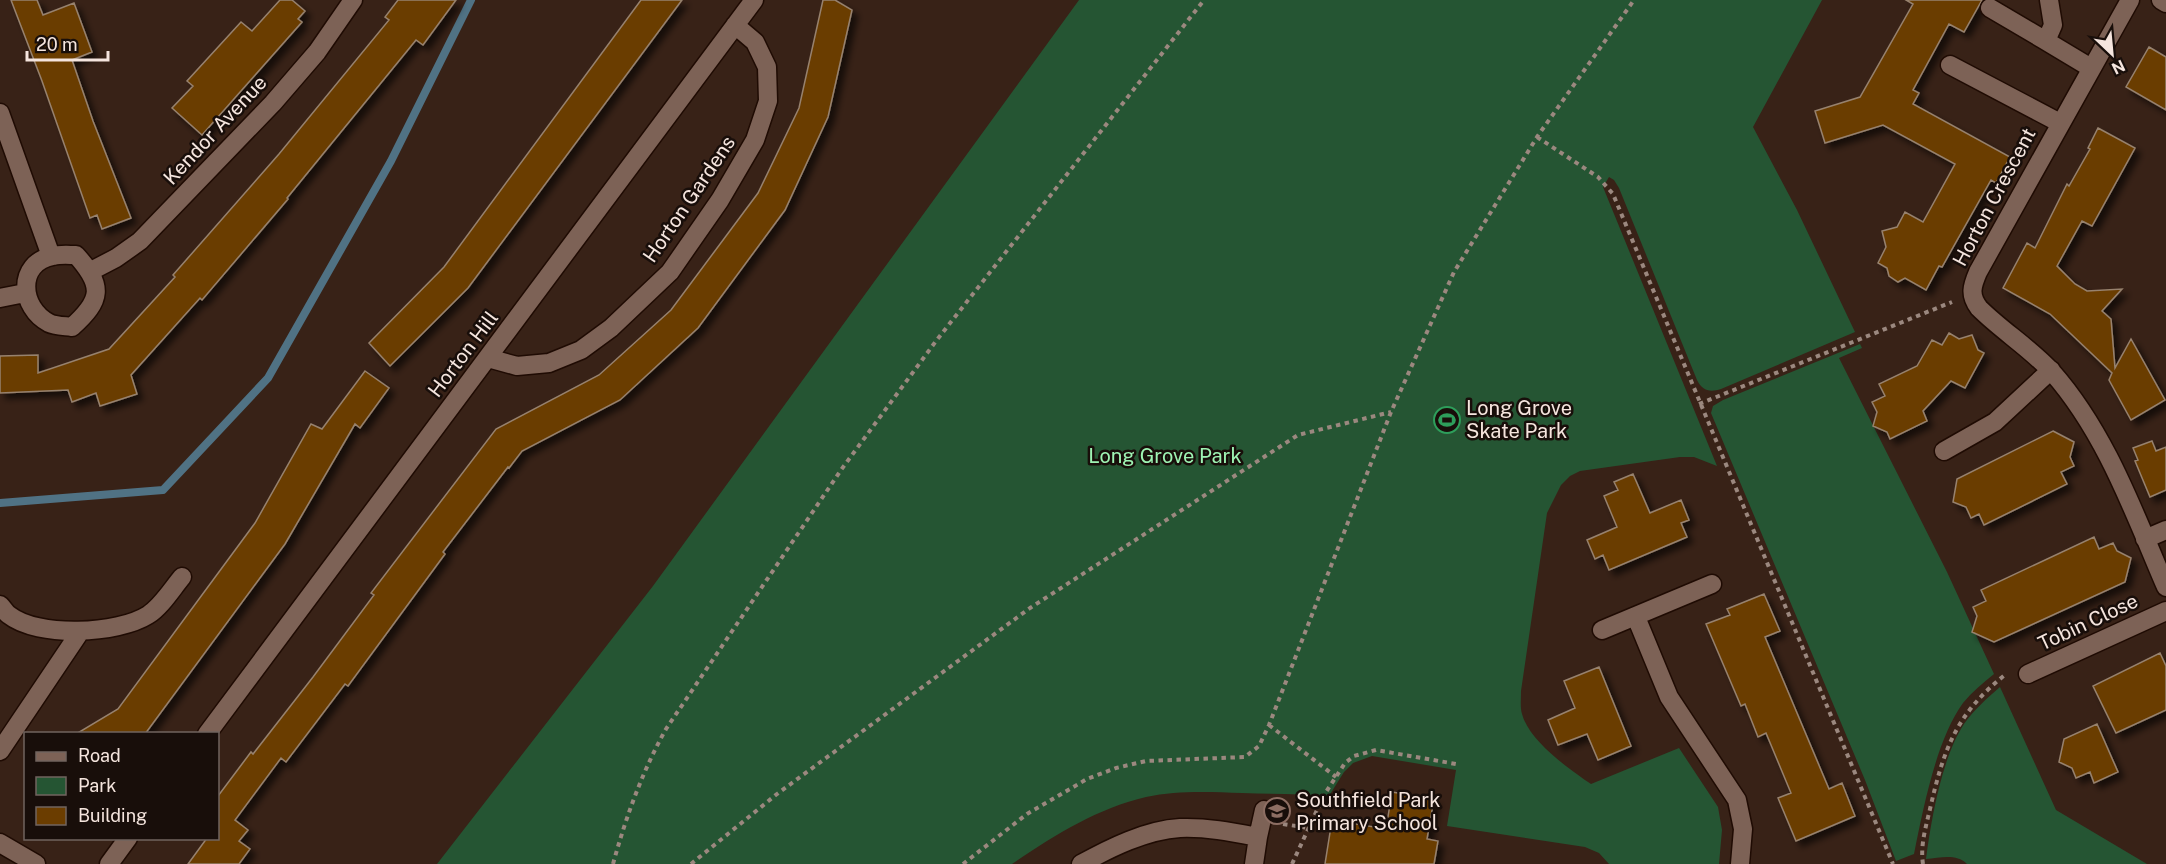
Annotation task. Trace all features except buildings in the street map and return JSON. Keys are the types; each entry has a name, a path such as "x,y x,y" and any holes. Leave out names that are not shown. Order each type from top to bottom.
{"street":[{"name":"Kendor Avenue","path":"91,271 116,258 140,241 273,103 317,52 353,0"},
{"name":"Horton Hill","path":"208,732 754,0"},
{"path":"2046,41 2052,25 2049,0"},
{"name":"Horton Crescent","path":"2130,0 1978,272 1972,294 1979,308 2051,370 2095,431 2166,587"},
{"path":"2161,0 2166,3"},
{"path":"1990,8 2091,68"},
{"name":"Horton Gardens","path":"488,358 517,366 549,363 581,350 611,328 670,272 720,200 755,140 768,101 767,67 755,42 735,25"},
{"path":"1950,64 2060,123"},
{"path":"0,113 51,256"},
{"path":"76,255 91,271 96,290 89,311 72,327 50,324 33,310 26,292 26,279 35,265 51,256 76,255"},
{"path":"0,298 26,292"},
{"path":"1944,451 1995,422 2051,370"},
{"path":"2145,539 2166,530"},
{"path":"0,605 9,616 45,628 80,632 134,624 151,613 182,577"},
{"path":"1602,630 1712,584"},
{"name":"Tobin Close","path":"2028,674 2166,611"},
{"path":"1636,617 1674,706 1737,800 1743,829 1740,864"},
{"path":"0,751 80,632"},
{"path":"1254,864 1264,810"},
{"path":"1081,864 1130,841 1170,829 1210,829 1258,837"},
{"path":"109,864 127,840"},
{"path":"0,843 36,864"}],"path":[{"path":"613,864 633,798 657,745 724,642 802,528 936,341 1204,0"},
{"path":"963,864 1027,814 1087,779 1116,768 1146,761 1245,757 1259,746 1391,412 1454,272 1537,137 1634,0"},
{"path":"1537,137 1598,177 1613,194 1893,864"},
{"path":"1699,404 1972,294"},
{"path":"691,864 777,794 1050,595 1298,435 1391,412"},
{"path":"1923,864 1923,850 1932,802 1941,766 1953,734 1977,699 2022,660 2028,674"},
{"path":"1269,725 1335,777"},
{"path":"1292,864 1324,795 1349,759 1368,750 1383,750 1456,764"}],"green space":[{"name":"Long Grove Park","path":"1079,0 1822,0 1753,127 1797,210 1855,332 1721,389 1709,391 1704,388 1697,380 1619,188 1609,177 1603,187 1717,466 1694,457 1680,457 1580,471 1570,476 1561,485 1547,513 1521,691 1522,714 1533,734 1551,754 1591,784 1679,748 1718,807 1722,830 1719,864 1609,864 1599,853 1585,847 1447,826 1456,770 1372,756 1353,763 1344,772 1329,796 1194,792 1170,793 1128,802 1076,824 1012,864 437,864 653,586"},
{"path":"1860,344 1862,348 1839,358 1947,572 1994,674 1966,699 1954,718 1938,755 1914,854 1896,861 1865,780 1711,413 1713,406 1723,400"},
{"path":"2000,687 2056,810 2147,864 1967,864 1953,857 1926,859 1939,789 1949,754 1964,724"}],"waterway":[{"path":"0,503 163,490 268,378 391,161 471,0"}],"place":[{"name":"Long Grove Skate Park","path":"1447,420"},
{"name":"Southfield Park Primary School","path":"1277,811"}]}
